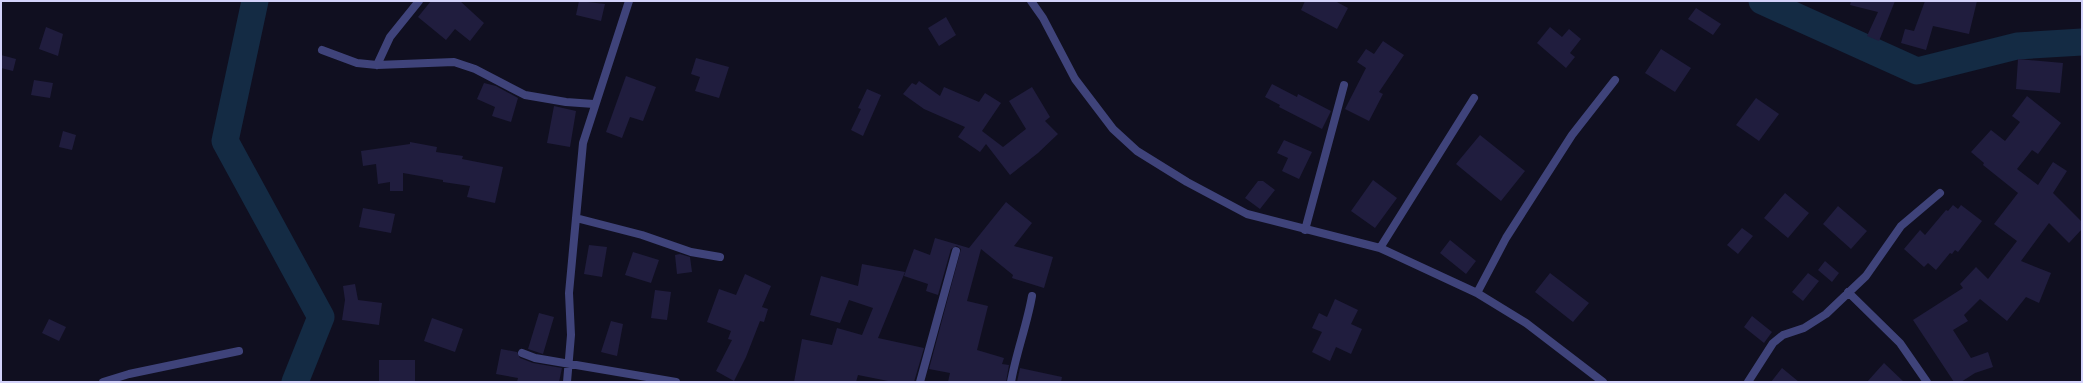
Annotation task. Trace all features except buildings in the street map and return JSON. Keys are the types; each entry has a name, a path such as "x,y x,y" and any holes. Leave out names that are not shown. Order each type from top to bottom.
{"street":[{"path":"377,66 390,37 419,1"},
{"path":"568,382 571,335 569,293 577,193 583,143 594,104 603,84 629,1"},
{"path":"1031,1 1043,18 1075,79 1113,129 1137,151 1187,182 1247,214 1380,248 1477,293 1526,323 1603,382"},
{"path":"322,50 357,63 377,66 454,62 475,69 525,95 566,102 594,104"},
{"path":"1477,293 1506,238 1568,141 1615,80"},
{"path":"1305,230 1344,85"},
{"path":"1380,248 1474,98"},
{"path":"1748,382 1773,343 1783,335 1804,328 1826,314 1866,276 1901,226 1940,193"},
{"path":"576,218 642,235 691,252 720,257"},
{"path":"920,382 956,251"},
{"path":"1848,292 1900,343 1928,382"},
{"path":"1011,382 1014,365 1027,324 1032,296"},
{"path":"103,382 129,374 239,351"},
{"path":"522,352 535,358 676,382"}],"waterway":[{"path":"255,1 225,141 321,317 295,382"},
{"path":"1762,1 1917,71 2017,46 2082,42"}]}
